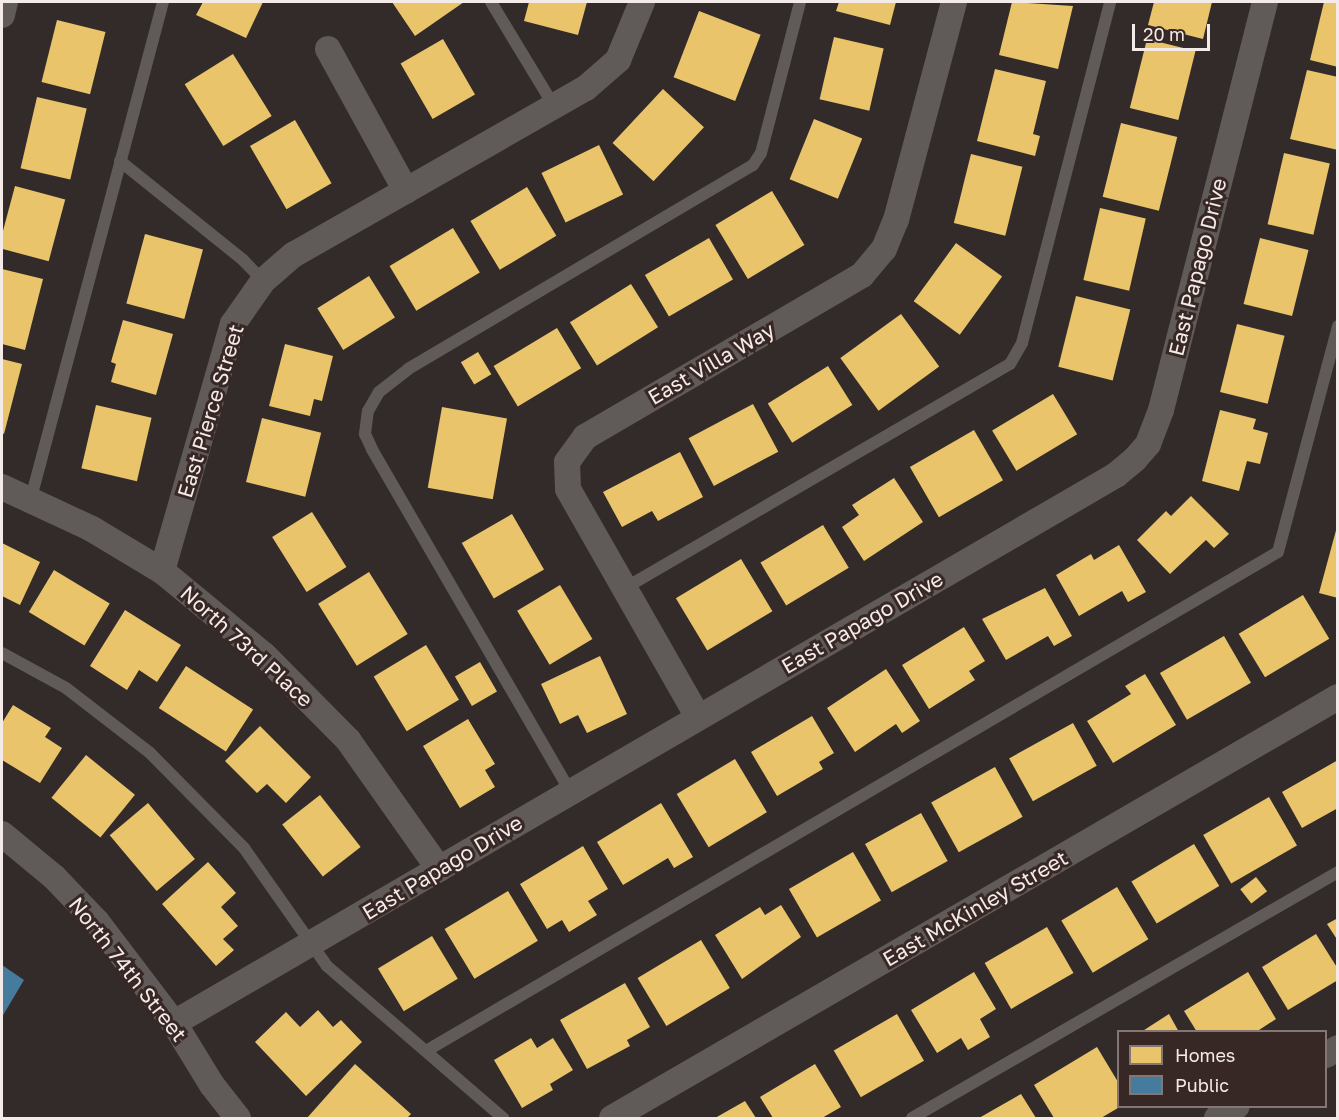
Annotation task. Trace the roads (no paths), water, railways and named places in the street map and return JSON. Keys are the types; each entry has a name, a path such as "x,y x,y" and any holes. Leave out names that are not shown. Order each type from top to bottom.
{"street":[{"path":"2,15 5,2"},
{"name":"East Pierce Street","path":"162,571 233,324 263,281 293,255 586,88 618,60 642,2"},
{"name":"East Villa Way","path":"698,717 568,489 567,462 585,437 862,275 884,249 896,220 954,2"},
{"name":"East Papago Drive","path":"174,1023 1116,475 1148,444 1164,399 1265,2"},
{"path":"328,49 406,191"},
{"name":"North 73rd Place","path":"2,487 31,498 162,571 264,655 348,740 439,869"},
{"name":"East McKinley Street","path":"612,1119 1338,697"},
{"name":"North 74th Street","path":"2,834 54,877 97,922 174,1023 212,1085 238,1119"},
{"path":"1217,1119 1235,1108"}],"lane":[{"path":"31,498 163,2"},
{"path":"491,2 554,106"},
{"path":"570,791 372,448 365,434 368,411 379,392 408,369 753,165 760,153 800,2"},
{"path":"625,588 1010,364 1022,343 1110,2"},
{"path":"120,161 243,260 263,281"},
{"path":"426,1051 1278,552 1338,326"},
{"path":"2,653 66,688 150,753 244,848 310,945 327,966 503,1119"},
{"path":"912,1119 1338,872"}]}
